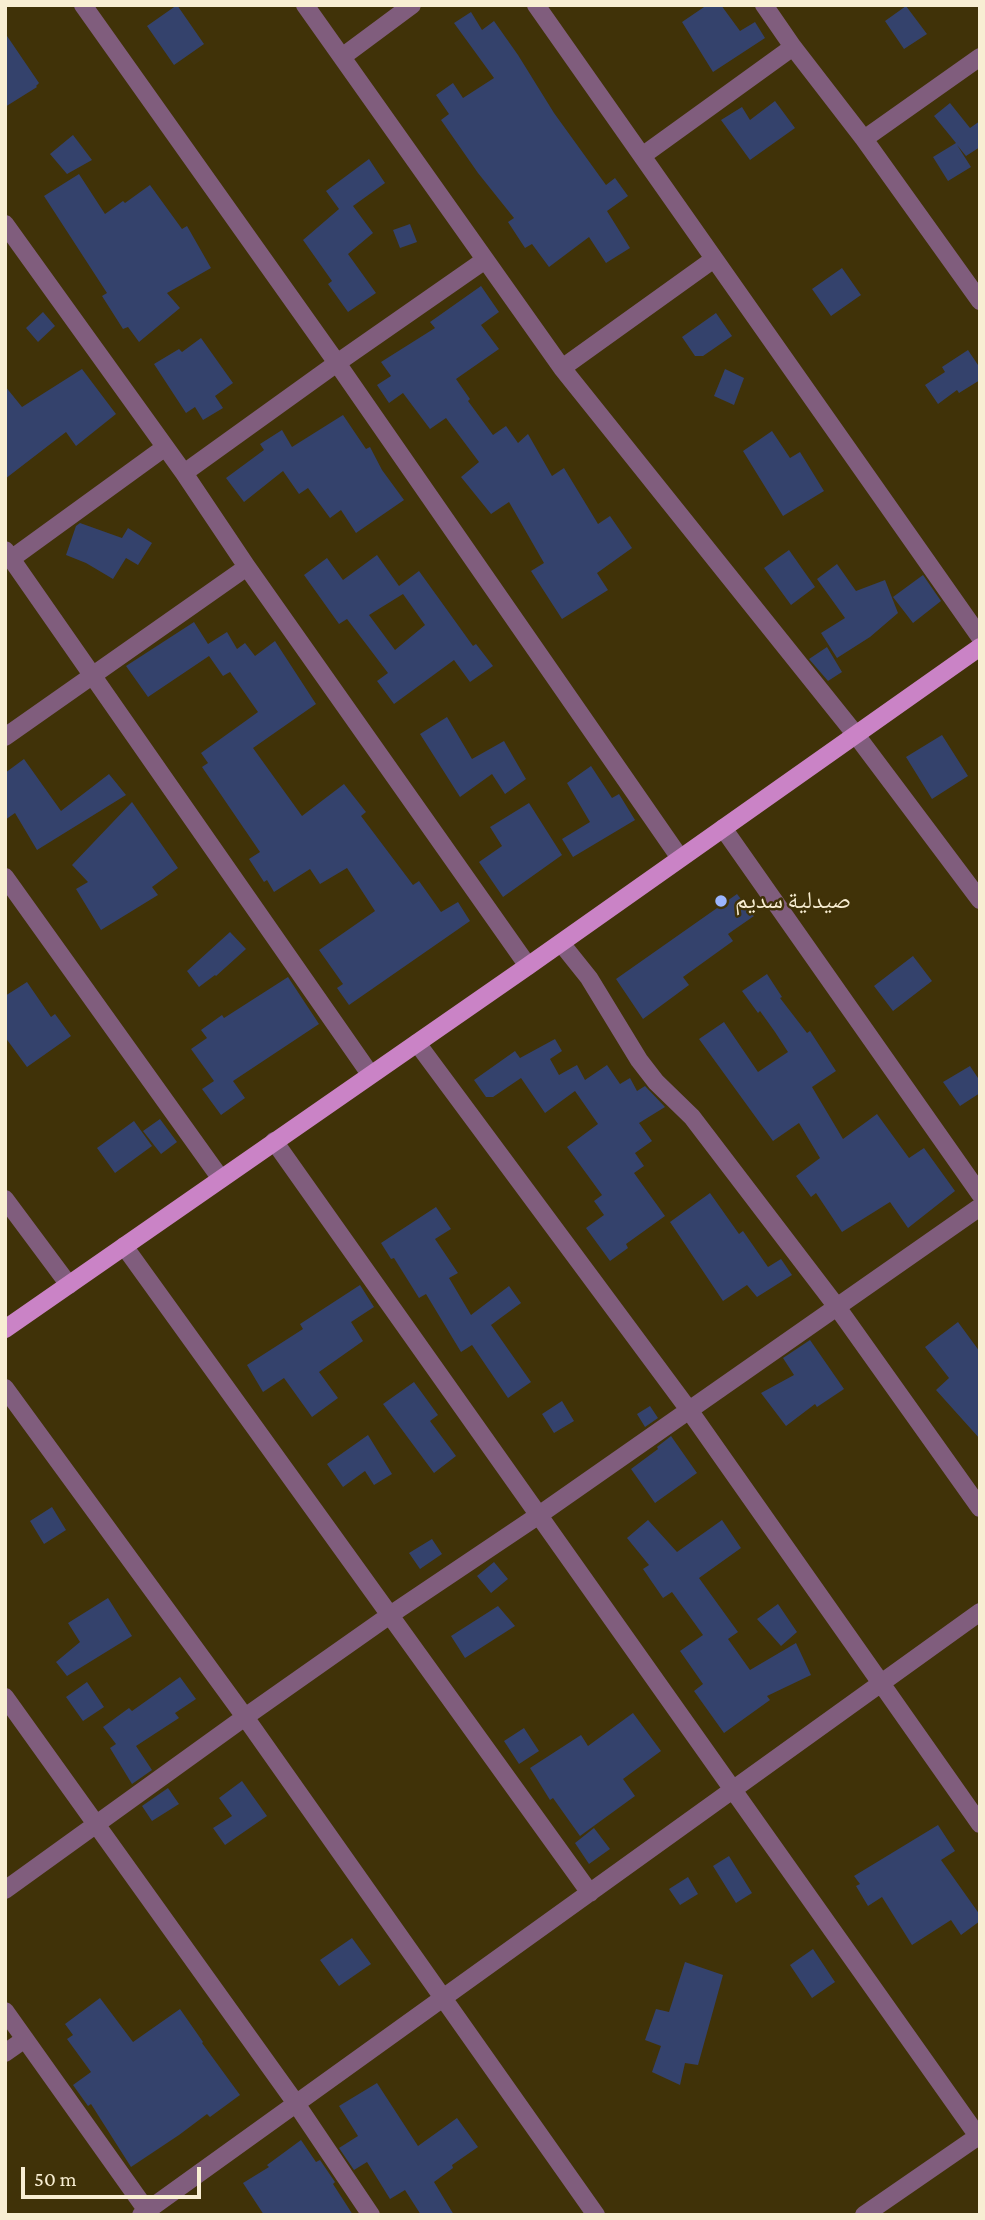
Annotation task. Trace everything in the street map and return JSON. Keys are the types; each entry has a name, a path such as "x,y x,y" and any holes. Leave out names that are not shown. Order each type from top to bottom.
{"main road":[{"path":"5,1329 561,943 980,647"}],"street":[{"path":"83,5 337,363 680,858"},
{"path":"305,5 562,368 856,734 980,900"},
{"path":"342,57 412,5"},
{"path":"536,5 980,637"},
{"path":"764,5 980,301"},
{"path":"642,156 793,47"},
{"path":"864,139 980,57"},
{"path":"5,223 184,473 247,567 528,966"},
{"path":"562,368 713,259"},
{"path":"184,473 485,260"},
{"path":"164,448 8,554 370,1074"},
{"path":"5,737 247,567"},
{"path":"723,828 980,1194"},
{"path":"5,877 221,1178"},
{"path":"561,943 589,978 656,1082 692,1117 836,1307 980,1508"},
{"path":"417,1043 689,1410 980,1824"},
{"path":"274,1141 979,2137 864,2215"},
{"path":"5,1199 69,1285"},
{"path":"5,1890 244,1717 980,1207"},
{"path":"124,1246 590,1893"},
{"path":"5,1388 244,1717 596,2215"},
{"path":"5,2011 146,2213 295,2102 980,1612"},
{"path":"5,1697 295,2102 372,2215"},
{"path":"5,2053 25,2039"}],"building":[{"path":"177,5 204,44 174,65 147,26"},
{"path":"707,5 721,5 740,31 755,22 765,38 713,72 682,22"},
{"path":"906,6 927,34 904,49 885,21"},
{"path":"471,12 482,30 494,21 554,113 606,185 615,178 628,196 607,211 630,248 606,263 589,237 549,267 532,244 525,248 508,222 514,218 441,120 449,114 436,95 453,83 463,98 494,78 454,23"},
{"path":"5,33 39,83 37,87 5,107"},
{"path":"775,101 795,128 750,160 721,120 742,107 750,120"},
{"path":"950,103 970,128 980,121 980,147 966,156 957,145 971,167 948,181 933,157 956,143 934,116"},
{"path":"73,135 92,160 67,174 50,154"},
{"path":"369,159 385,183 353,206 373,233 348,254 376,293 348,312 328,284 332,281 303,240 339,209 326,191"},
{"path":"79,174 105,214 150,185 182,229 187,226 211,268 167,293 180,308 139,342 128,327 123,329 102,296 107,293 44,196"},
{"path":"410,224 417,242 400,248 393,230"},
{"path":"842,268 861,295 831,316 812,289"},
{"path":"481,286 499,312 481,325 499,349 456,379 470,399 468,401 493,435 506,426 518,443 528,434 552,476 564,468 598,524 610,516 632,548 597,573 608,590 562,619 531,571 544,563 509,502 491,514 461,477 479,462 446,418 430,429 403,393 389,403 377,385 391,376 381,362 435,328 430,322"},
{"path":"43,312 55,326 38,342 26,328"},
{"path":"716,313 732,336 703,356 695,356 682,337"},
{"path":"201,338 233,383 215,396 223,408 203,420 195,407 186,413 154,364 179,349 182,352"},
{"path":"968,350 980,368 980,380 959,393 957,390 938,404 925,385 945,372 942,367"},
{"path":"82,369 116,414 76,446 66,432 5,479 5,386 22,407"},
{"path":"725,369 744,378 734,405 714,396"},
{"path":"343,415 366,449 370,447 382,470 404,500 356,533 341,510 330,518 308,488 299,494 283,471 244,502 226,478 264,450 260,444 282,430 292,447"},
{"path":"772,431 790,458 800,452 824,491 783,516 743,451"},
{"path":"80,523 122,538 128,528 152,543 138,565 126,558 113,579 66,555 76,526"},
{"path":"789,550 815,587 791,605 764,568"},
{"path":"377,555 399,586 419,571 473,646 476,644 493,666 470,682 454,660 394,704 377,681 388,673 347,619 339,624 304,575 327,558 343,580","holes":["403,594 425,625 395,650 369,615"]},
{"path":"837,564 856,591 885,580 898,613 870,637 837,658 821,633 845,618 817,579"},
{"path":"923,575 941,601 913,623 893,597"},
{"path":"194,622 208,644 227,632 237,649 245,643 255,656 275,641 316,704 253,748 302,816 344,784 366,812 361,816 413,885 419,881 441,912 458,902 470,921 349,1005 337,988 343,984 319,950 375,911 347,868 320,884 310,869 274,892 249,859 260,852 202,767 208,763 201,753 258,712 230,672 223,676 209,656 148,697 126,666"},
{"path":"827,647 842,672 828,681 809,659"},
{"path":"447,717 472,759 504,741 526,779 505,794 492,774 460,797 420,734"},
{"path":"942,735 968,776 932,799 906,757"},
{"path":"24,759 61,811 109,774 126,795 37,850 15,813 5,820 5,773"},
{"path":"591,766 612,798 619,794 635,820 573,857 562,839 590,822 567,783"},
{"path":"132,802 178,868 152,887 158,895 101,930 76,889 88,882 72,865"},
{"path":"529,803 562,855 503,897 479,862 502,846 490,827"},
{"path":"737,894 754,916 728,934 733,941 683,977 689,985 643,1019 616,979"},
{"path":"230,932 246,949 216,976 199,987 187,971"},
{"path":"913,956 932,981 893,1011 874,986"},
{"path":"767,974 782,997 780,998 807,1033 810,1031 836,1071 812,1087 843,1139 877,1114 909,1158 924,1148 955,1191 908,1228 890,1202 842,1232 816,1193 811,1197 796,1176 820,1158 799,1123 773,1141 699,1039 724,1022 758,1072 788,1052 760,1011 758,1013 742,991"},
{"path":"288,977 319,1024 233,1081 245,1098 221,1115 202,1089 214,1081 191,1049 207,1038 201,1030"},
{"path":"27,982 51,1017 55,1014 71,1036 27,1067 5,1037 5,996"},
{"path":"555,1039 562,1051 550,1059 559,1075 577,1065 585,1080 607,1065 620,1084 630,1078 637,1091 645,1086 665,1107 639,1123 652,1141 635,1153 644,1166 634,1173 665,1216 626,1244 628,1248 610,1261 586,1228 604,1215 594,1201 602,1195 567,1147 598,1124 575,1091 545,1113 521,1078 493,1097 486,1097 474,1080 515,1051 520,1058"},
{"path":"970,1066 980,1081 980,1093 960,1106 943,1082"},
{"path":"160,1119 177,1142 161,1154 143,1131"},
{"path":"134,1121 152,1146 115,1173 97,1148"},
{"path":"710,1193 739,1234 743,1231 768,1267 781,1259 792,1275 757,1297 747,1285 723,1301 670,1222"},
{"path":"436,1207 451,1229 435,1239 458,1273 449,1278 471,1315 509,1286 521,1303 491,1325 531,1382 508,1398 472,1345 461,1352 426,1294 419,1298 394,1258 391,1259 381,1243"},
{"path":"360,1285 374,1307 351,1322 363,1341 319,1372 338,1398 312,1417 284,1378 263,1392 247,1365 303,1329 300,1324"},
{"path":"958,1322 980,1352 980,1439 936,1390 949,1378 925,1347"},
{"path":"810,1340 844,1389 817,1407 815,1404 786,1426 761,1393 794,1375 783,1358"},
{"path":"414,1382 438,1415 430,1421 456,1456 434,1473 383,1404"},
{"path":"562,1401 574,1421 554,1433 542,1414"},
{"path":"650,1406 658,1418 645,1427 637,1414"},
{"path":"368,1435 392,1474 374,1485 365,1471 343,1487 327,1464"},
{"path":"671,1436 697,1473 655,1503 631,1469"},
{"path":"52,1507 66,1530 44,1544 30,1521"},
{"path":"648,1520 677,1552 722,1520 741,1548 699,1578 738,1632 728,1639 750,1670 796,1643 811,1675 767,1696 770,1700 724,1733 694,1691 703,1684 680,1651 703,1635 672,1592 663,1598 643,1569 649,1565 627,1538"},
{"path":"432,1539 442,1554 420,1569 409,1553"},
{"path":"494,1562 508,1579 491,1593 477,1576"},
{"path":"108,1598 132,1636 67,1676 56,1662 80,1642 68,1623"},
{"path":"778,1604 797,1632 781,1646 757,1619"},
{"path":"498,1606 515,1626 465,1658 451,1636"},
{"path":"180,1677 196,1699 175,1713 179,1718 136,1746 152,1770 132,1784 110,1748 116,1744 103,1727 129,1708 132,1711"},
{"path":"87,1682 104,1707 83,1721 66,1697"},
{"path":"633,1713 661,1751 623,1779 635,1796 580,1836 553,1798 550,1800 530,1768 581,1735 588,1746"},
{"path":"524,1728 539,1751 519,1764 504,1741"},
{"path":"242,1781 267,1816 225,1845 213,1828 232,1816 219,1798"},
{"path":"168,1788 179,1804 152,1821 142,1806"},
{"path":"938,1825 955,1851 941,1860 980,1915 980,1921 961,1935 951,1920 912,1945 882,1897 868,1906 856,1886 860,1884 854,1876"},
{"path":"594,1828 610,1849 589,1864 575,1843"},
{"path":"729,1856 752,1893 736,1903 713,1866"},
{"path":"688,1877 698,1894 680,1905 669,1889"},
{"path":"352,1938 371,1964 339,1986 320,1960"},
{"path":"813,1949 835,1982 812,1998 790,1965"},
{"path":"685,1962 723,1975 698,2065 685,2063 680,2085 652,2072 661,2046 645,2040 656,2009 669,2012"},
{"path":"100,1998 133,2042 180,2009 240,2095 210,2117 207,2114 131,2167 91,2104 88,2106 73,2085 91,2072 67,2039 73,2035 65,2024"},
{"path":"377,2083 418,2146 457,2118 478,2147 434,2182 454,2215 421,2215 405,2190 390,2199 367,2162 354,2170 339,2148 358,2136 339,2106"},
{"path":"301,2140 316,2162 320,2160 353,2215 264,2215 243,2183 269,2167 267,2165"}],"place":[{"name":"صيدلية سديم","path":"721,901"}]}
